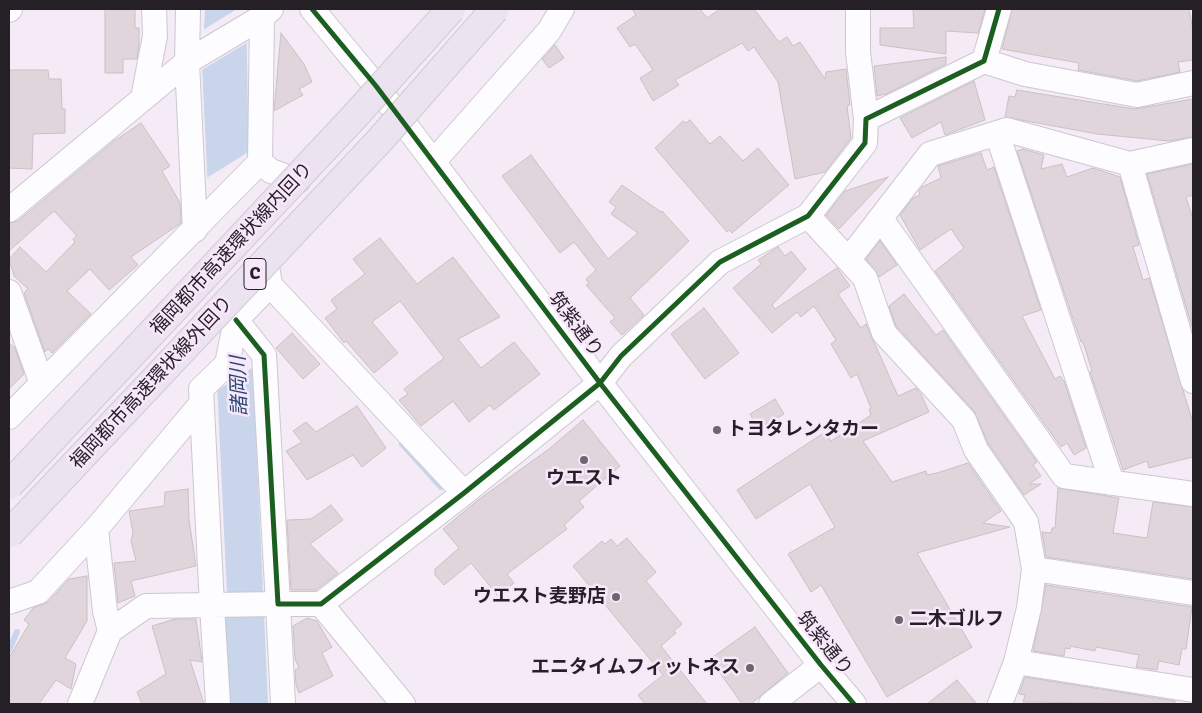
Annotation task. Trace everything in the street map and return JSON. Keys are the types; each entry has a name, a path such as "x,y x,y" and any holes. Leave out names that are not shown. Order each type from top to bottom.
{"highway":[{"name":"福岡都市高速環状線内回り","path":"9,484 356,116 450,9"},
{"name":"福岡都市高速環状線外回り","path":"9,534 373,147 495,9"}],"street":[{"path":"143,98 155,36 154,9"},
{"path":"188,9 187,62 195,230"},
{"name":"筑紫通り","path":"312,9 376,86 600,383 821,665 854,704"},
{"path":"434,161 549,31 562,9"},
{"path":"80,704 110,631 146,606 321,604 464,493 600,383 621,356 720,262 808,216 865,143 866,119 858,52 858,9"},
{"path":"984,60 999,9"},
{"path":"9,210 187,62 262,15"},
{"path":"9,417 41,381 195,230 260,162 262,15"},
{"path":"866,119 984,60 1025,74 1137,95 1193,83"},
{"path":"849,259 930,154 1006,130 1130,164 1193,150"},
{"path":"997,133 1112,483"},
{"path":"260,162 271,171 298,180"},
{"path":"1130,164 1193,381"},
{"path":"808,216 865,278 884,333 964,420 976,450 1026,522 1034,569 1029,608 1016,662 1000,704"},
{"path":"880,218 1064,476 1193,494"},
{"path":"218,704 200,389 227,364 236,320 269,279 464,493"},
{"path":"9,292 41,381"},
{"path":"236,320 264,355 283,704"},
{"path":"10,600 38,592 96,529 201,404"},
{"path":"96,529 105,611 110,631"},
{"path":"1034,569 1193,593"},
{"path":"321,604 403,704"},
{"path":"1016,662 1193,690"},
{"path":"771,704 821,665"}],"water":[{"name":"諸岡川","path":"205,9 246,9 253,366 268,704 230,704 225,620 227,594 202,65"}],"pier":[{"path":"237,9 248,9 250,41 200,71 203,30"},
{"path":"250,151 253,204 255,366 215,392 205,179"}],"building":[{"path":"105,9 135,9 135,28 139,28 137,59 123,59 123,73 105,73"},
{"path":"632,9 700,9 707,18 720,9 754,9 779,42 787,37 793,46 800,42 825,79 826,72 846,69 850,105 847,106 851,138 825,172 795,179 778,82 754,47 748,51 742,43 675,80 679,85 653,101 640,78 653,70 635,44 630,47 617,28 636,15"},
{"path":"913,9 985,9 978,33 946,31 946,54 880,45 880,28 914,28"},
{"path":"1012,9 1189,9 1193,30 1193,60 1178,62 1180,72 1137,81 1078,70 1079,63 1002,49"},
{"path":"281,33 304,64 312,82 299,89 303,95 274,111"},
{"path":"555,45 564,58 549,68 542,59"},
{"path":"946,57 946,64 886,94 877,96 874,66"},
{"path":"9,70 48,70 49,79 61,79 62,109 65,109 65,133 33,134 32,169 9,168"},
{"path":"974,81 985,120 945,135 941,122 912,138 900,118"},
{"path":"1017,90 1135,109 1193,99 1193,137 1169,141 1097,134 1005,117 1009,96 1015,97"},
{"path":"690,120 710,144 720,136 743,161 758,148 789,185 732,233 729,230 727,232 655,148 683,121 686,123"},
{"path":"141,123 170,166 162,171 180,203 181,223 131,257 138,265 109,290 90,269 67,291 91,314 52,353 48,349 45,352 24,293 28,289 14,276 9,259 20,247 46,272 75,242 73,239 77,236 54,211 9,251 9,223 18,221 114,141"},
{"path":"1023,149 1044,155 1041,169 1062,164 1067,177 1093,168 1120,177 1139,245 1133,247 1143,280 1149,278 1193,423 1193,457 1149,468 1147,461 1123,470 1090,372 1092,371 1083,342 1081,342 1073,319 1017,151"},
{"path":"981,153 987,170 994,167 1041,310 1022,316 1055,379 1060,376 1064,381 1086,448 1074,455 1067,443 1061,447 935,271 964,248 951,229 920,250 900,215 913,198 920,195 919,191 922,187 941,178 938,166"},
{"path":"531,155 608,259 638,233 611,214 616,207 609,202 622,185 662,211 689,241 630,298 644,315 622,335 610,322 615,318 586,285 589,284 586,279 596,270 574,242 560,253 502,176"},
{"path":"1193,164 1193,195 1186,197 1193,219 1192,327 1147,174"},
{"path":"888,177 839,229 826,215 845,191"},
{"path":"380,238 417,284 453,257 500,317 458,339 481,368 514,342 540,374 494,410 490,405 469,422 453,401 421,426 399,400 408,394 404,389 444,358 400,301 372,322 398,353 374,373 346,341 344,343 325,318 337,309 331,300 365,274 353,259"},
{"path":"880,241 897,265 879,277 866,259"},
{"path":"778,247 785,256 791,251 806,269 772,305 775,309 837,268 850,286 838,294 861,328 866,324 898,396 916,388 921,394 929,412 863,441 892,482 926,471 927,475 968,463 1001,511 983,523 1010,527 917,553 972,647 887,697 821,585 811,592 788,554 835,527 810,484 756,519 737,490 825,432 831,441 871,415 869,409 871,408 857,374 851,378 831,344 836,340 814,306 801,317 797,312 772,333 733,288 761,264 758,260"},
{"path":"904,294 936,335 943,330 1037,462 1033,465 1041,476 1029,484 1041,484 1024,495 988,443 974,411 896,326 889,306"},
{"path":"704,308 739,353 705,379 671,334"},
{"path":"292,333 320,364 303,379 276,348"},
{"path":"9,343 15,348 24,374 9,389"},
{"path":"775,399 784,414 758,429 750,414"},
{"path":"357,406 386,448 362,467 353,455 307,480 286,451 302,442 293,431 306,422 316,432"},
{"path":"583,420 620,466 579,501 584,507 564,525 567,529 507,574 514,583 498,596 471,563 444,585 435,575 435,569 459,548 443,529 478,500 549,449"},
{"path":"1058,488 1119,498 1113,533 1147,538 1153,502 1193,507 1193,579 1046,557 1042,532 1051,533 1052,528 1055,528"},
{"path":"188,489 189,520 196,566 131,581 135,596 118,603 114,563 136,561 131,541 133,533 129,511 164,506 165,492"},
{"path":"331,505 343,520 310,544 338,573 316,590 291,590 287,520 311,519"},
{"name":"ウエスト麦野店","path":"627,538 656,572 646,581 682,624 674,631 676,633 661,646 707,704 645,704 638,695 663,675 573,566 602,541 605,544 611,539 617,546"},
{"path":"87,576 87,621 65,658 76,664 71,689 56,680 39,704 9,704 9,658 29,624 24,620 33,608 48,602 69,579"},
{"path":"1046,585 1192,607 1186,649 1182,649 1179,665 1159,661 1157,670 1136,667 1139,655 1096,647 1095,651 1070,646 1070,649 1065,648 1064,656 1033,651"},
{"path":"307,618 317,621 332,647 322,653 333,676 299,693 296,685 295,670 299,668 295,659 293,626"},
{"path":"175,619 196,619 202,662 190,660 204,704 142,704 137,692 166,674 152,626"},
{"name":"エニタイムフィットネス","path":"755,627 788,673 751,704 742,704 710,659"},
{"path":"1025,677 1175,701 1175,704 1023,702 1025,695 1019,694"},
{"path":"957,680 977,704 927,704"}],"waterway":[{"path":"402,444 441,487"},
{"path":"9,650 17,632"}],"cycle path":[{"path":"312,9 376,86 600,383 821,665 854,704"},
{"path":"236,320 264,355 278,604 321,604 464,493 600,383 621,356 720,262 808,216 865,143 866,119 984,61 999,9"}],"place":[{"name":"トヨタレンタカー","path":"717,430"},
{"name":"ウエスト","path":"584,460"},
{"name":"ウエスト麦野店","path":"616,597"},
{"name":"二木ゴルフ","path":"899,620"},
{"name":"エニタイムフィットネス","path":"750,668"}]}
